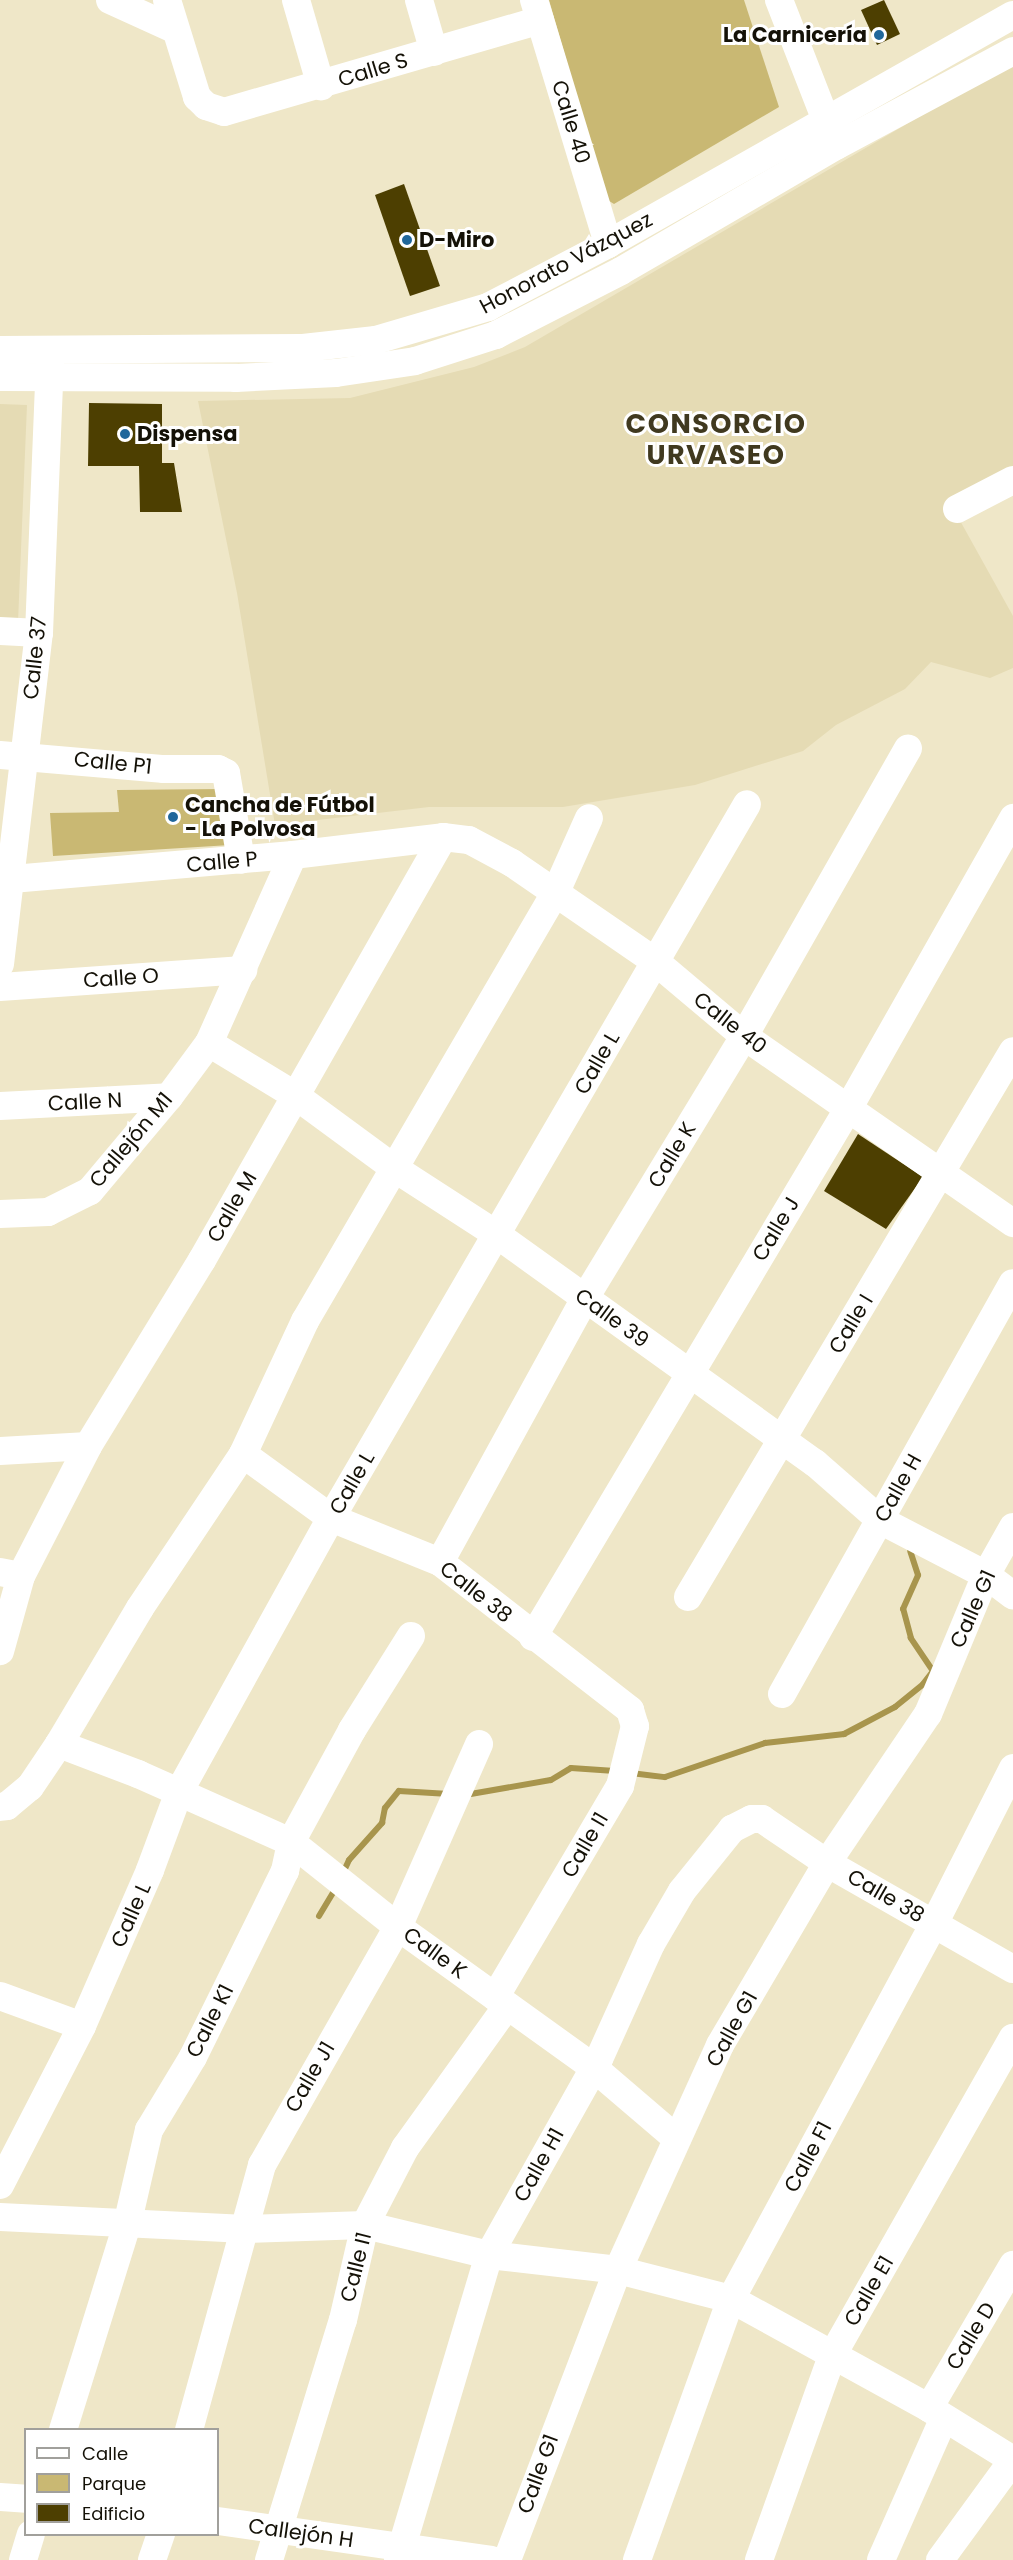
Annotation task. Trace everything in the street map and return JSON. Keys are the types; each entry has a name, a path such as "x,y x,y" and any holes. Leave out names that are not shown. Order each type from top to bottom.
{"street":[{"path":"110,0 174,29"},
{"path":"167,0 174,29"},
{"path":"296,0 321,86"},
{"path":"419,0 434,52"},
{"path":"779,0 836,146"},
{"name":"Calle S","path":"174,29 197,97 206,106 224,112 434,52 537,10"},
{"name":"Calle 40","path":"537,10 608,244"},
{"name":"Honorato Vázquez","path":"0,377 50,363 376,340 488,307 608,244 824,119 1013,15"},
{"name":"Honorato Vázquez","path":"0,350 50,363 258,377 336,373 415,361 496,335 621,271 836,146 1013,51"},
{"name":"Calle 37","path":"0,964 12,756 39,633 50,363"},
{"path":"957,509 1013,480"},
{"path":"0,631 39,633"},
{"name":"Calle K","path":"440,1562 585,1298 744,1036 908,749"},
{"name":"Calle P1","path":"12,756 164,769 218,769 226,773 241,860"},
{"name":"Calle L","path":"0,2185 82,2026 150,1870 179,1792 331,1518 747,804"},
{"path":"0,1807 7,1806 30,1787 59,1744 140,1608 243,1454 305,1320 555,894 589,818"},
{"name":"Calle J","path":"534,1637 689,1372 848,1109 1013,818"},
{"name":"Calle 40","path":"443,837 469,840 513,863 656,962 744,1036 1013,1223"},
{"name":"Calle P","path":"4,880 293,855 443,837"},
{"name":"Calle M","path":"0,1651 11,1574 296,1096 443,837"},
{"name":"Callejón M1","path":"0,1214 48,1212 90,1191 169,1097 209,1043 293,855"},
{"name":"Calle O","path":"0,987 243,970"},
{"name":"Calle 39","path":"209,1043 296,1096 394,1168 496,1234 782,1440 880,1520 986,1575 1013,1594"},
{"name":"Calle I","path":"688,1597 1013,1051"},
{"name":"Calle N","path":"0,1106 169,1097"},
{"name":"Calle H","path":"782,1694 1013,1283"},
{"path":"0,1450 88,1446"},
{"name":"Calle 38","path":"243,1454 331,1518 440,1562 630,1710 635,1726 620,1786"},
{"name":"Calle G1","path":"507,2560 618,2270 720,2045 827,1863 928,1714 986,1575 1013,1527"},
{"name":"Calle K1","path":"64,2428 127,2225 149,2130 193,2057 275,1892 285,1871 291,1842 352,1730 411,1635"},
{"name":"Calle K","path":"59,1744 179,1792 291,1842 399,1927 594,2068 677,2139"},
{"name":"Calle J1","path":"190,2428 262,2165 399,1927 479,1744"},
{"name":"Calle F1","path":"637,2560 731,2299 934,1924 1013,1768"},
{"name":"Calle I1","path":"269,2560 343,2320 365,2225 405,2148 501,2001 620,1786"},
{"name":"Calle H1","path":"400,2554 489,2255 594,2068 651,1944 682,1891 732,1830 752,1819 762,1820"},
{"name":"Calle 38","path":"762,1820 827,1863 1013,1969"},
{"path":"0,1995 82,2026"},
{"name":"Calle E1","path":"759,2560 832,2356 1013,2038"},
{"path":"0,2217 127,2225 158,2222 246,2229 365,2225 489,2255 618,2270 731,2299 936,2413 1013,2460 940,2560"},
{"name":"Calle D","path":"881,2560 936,2413 1013,2265"},
{"path":"0,2497 24,2499"},
{"name":"Callejón H","path":"219,2521 280,2529 400,2554 491,2560"},
{"path":"23,2560 31,2536"},
{"path":"152,2560 161,2536"}],"shaded area":[{"name":"CONSORCIO URVASEO","path":"1013,62 1013,475 953,508 1013,616 1013,668 990,678 931,662 905,689 836,725 803,751 695,785 563,807 429,807 275,825 237,593 198,401 350,398 474,367 525,347"},
{"path":"0,404 27,405 18,622 0,621"}],"green space":[{"path":"549,0 744,0 779,107 614,204 606,199"},
{"path":"222,789 230,845 53,856 50,813 119,812 117,790"}],"building":[{"path":"884,0 900,34 877,45 861,10"},
{"name":"D-Miro","path":"404,184 440,286 410,296 375,195"},
{"name":"Dispensa","path":"89,403 162,404 162,463 174,463 182,512 140,512 139,466 88,466"},
{"path":"858,1134 923,1177 886,1229 824,1191"}],"waterway":[{"path":"631,1773 665,1777 765,1743 844,1734 895,1707 923,1684 933,1671 911,1638 903,1609 918,1575 910,1551"},
{"path":"465,1795 551,1780 571,1768 615,1771"},
{"path":"343,1873 349,1860 382,1823 385,1808 399,1791 449,1794"},
{"path":"319,1916 336,1888"}],"place":[{"name":"La Carnicería","path":"879,35"},
{"name":"D-Miro","path":"407,240"},
{"name":"Dispensa","path":"125,434"},
{"name":"Cancha de Fútbol - La Polvosa","path":"173,817"}],"district":[{"name":"CONSORCIO URVASEO","path":"716,438"}]}
